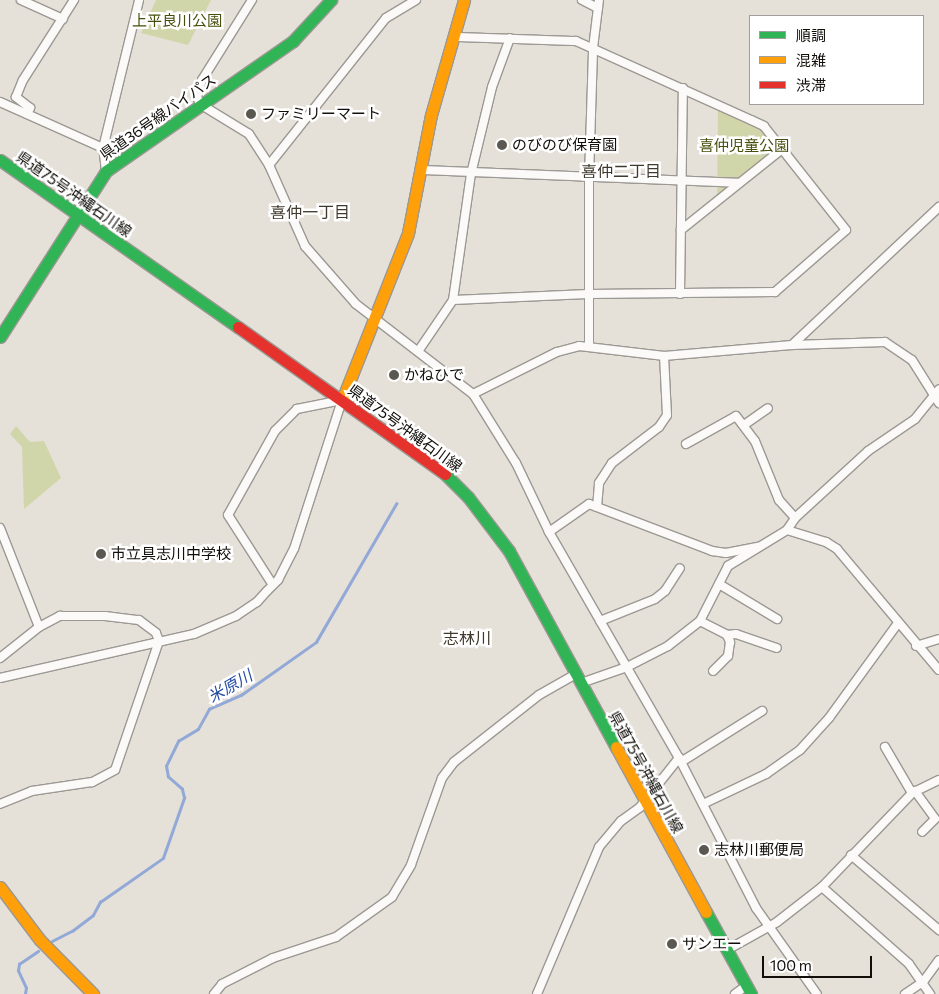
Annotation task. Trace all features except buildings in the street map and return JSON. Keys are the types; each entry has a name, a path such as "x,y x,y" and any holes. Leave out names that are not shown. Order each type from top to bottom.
{"main road":[{"name":"県道36号線バイパス","path":"0,337 106,171 293,41 331,0"},
{"path":"342,400 408,233 431,115 455,38 464,0"},
{"name":"県道75号沖縄石川線","path":"0,160 440,470 468,497 509,551 749,990"},
{"path":"0,887 40,940 93,994"}],"street":[{"path":"21,0 63,19"},
{"path":"27,114 30,108 16,97 22,80 74,0"},
{"path":"106,171 103,148 139,0"},
{"path":"252,0 202,80 197,97 200,104 250,134 269,165 305,246 356,304 419,350 473,394 516,463 549,532 680,760 756,908 817,994"},
{"path":"269,165 386,18 416,0"},
{"path":"582,0 598,4 593,48 589,178 589,347"},
{"path":"453,300 588,294 775,292 846,230 764,126 576,41 455,38"},
{"path":"419,350 453,300 471,174 492,87 510,38"},
{"path":"680,294 680,181 683,88"},
{"path":"0,102 103,148"},
{"path":"681,230 782,149"},
{"path":"421,170 471,174 739,183"},
{"path":"792,345 939,207"},
{"path":"214,994 222,984 274,958 336,937 392,897 411,865 442,778 454,762 539,695 579,678 627,668 668,646 700,621 728,566 787,530 795,518 868,451 915,419 938,395 912,360 885,342 792,345 664,356 579,346 557,352 473,394"},
{"path":"597,507 599,484 612,463 659,427 667,415 664,356"},
{"path":"0,678 194,634 224,622 247,609 273,585 301,531 342,400 297,409 275,431 228,515 273,585"},
{"path":"744,425 768,408"},
{"path":"686,444 729,418 736,416 755,441 779,500 795,518"},
{"path":"549,532 589,504 712,551 726,553 762,546"},
{"path":"0,528 39,628"},
{"path":"787,530 826,542 837,549 916,646 939,670"},
{"path":"600,621 655,599 665,591 680,568"},
{"path":"719,584 778,619"},
{"path":"0,658 39,628 60,616 105,616 140,620 156,633 159,641 115,770 92,782 32,791 0,804"},
{"path":"700,621 727,635 736,634 777,648"},
{"path":"703,804 766,774 800,750 829,718 898,624"},
{"path":"714,671 728,656 730,642 727,635"},
{"path":"916,646 939,639"},
{"path":"538,994 600,847 621,821 645,801 680,760 762,711"},
{"path":"885,747 913,792 934,819 922,832"},
{"path":"727,950 768,926 822,887 913,792 939,780"},
{"path":"851,855 939,930"},
{"path":"822,887 909,964 930,994"},
{"path":"905,994 923,982 939,960"},
{"path":"735,994 749,990"}],"green space":[{"name":"上平良川公園","path":"156,0 211,0 188,45 141,33"},
{"name":"喜仲児童公園","path":"718,104 764,126 782,149 717,201"},
{"path":"16,426 30,442 44,441 61,478 24,509 22,447 10,434"}],"waterway":[{"name":"米原川","path":"52,941 72,931 93,915 100,902 163,858 184,798 182,789 168,777 166,766 178,741 198,729 209,709 241,695 316,642 396,504"},
{"name":"米原川","path":"25,994 26,988 18,971 19,964 38,951"}],"traffic: fast":[{"path":"0,337 106,171 293,41 331,0"},
{"path":"0,160 238,327"},
{"path":"445,474 468,497 509,551 616,747"},
{"path":"706,912 751,994"}],"traffic: slow":[{"path":"342,400 408,233 431,115 464,0"},
{"path":"616,747 706,912"},
{"path":"0,887 40,940 93,994"}],"traffic: jam":[{"path":"238,327 445,474"}],"place":[{"name":"ファミリーマート","path":"251,114"},
{"name":"のびのび保育園","path":"502,145"},
{"name":"かねひで","path":"394,375"},
{"name":"市立具志川中学校","path":"101,554"},
{"name":"志林川郵便局","path":"704,850"},
{"name":"サンエー","path":"672,944"}],"district":[{"name":"喜仲二丁目","path":"621,171"},
{"name":"喜仲一丁目","path":"310,212"},
{"name":"志林川","path":"467,638"}]}
